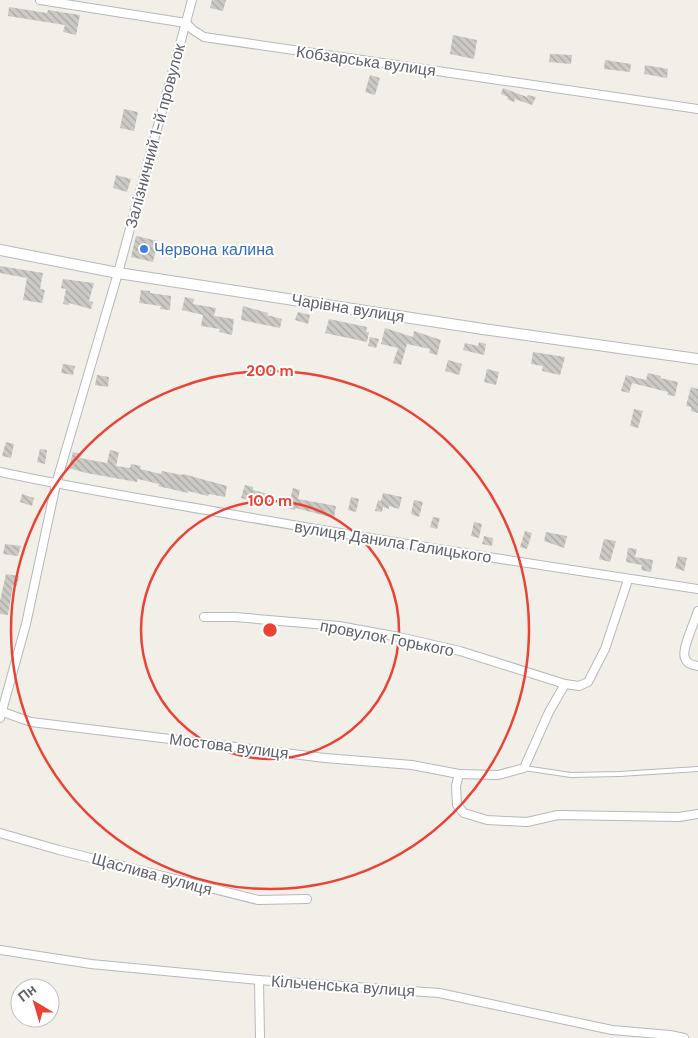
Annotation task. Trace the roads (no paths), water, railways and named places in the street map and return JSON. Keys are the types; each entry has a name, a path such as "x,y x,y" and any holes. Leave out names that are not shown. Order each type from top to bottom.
{"street":[{"name":"Кобзарська вулиця","path":"40,0 186,23 204,37 698,109"},
{"name":"Залізничний 1-й провулок","path":"1,713 26,624 56,484 118,273 192,0"},
{"name":"Чарівна вулиця","path":"0,250 118,273 483,329 698,359"},
{"name":"вулиця Данила Галицького","path":"0,472 56,484 355,536 698,590"},
{"path":"524,768 549,712 565,684 578,686 588,682 594,674 605,649 628,580"},
{"path":"698,611 683,652 686,661 691,665 698,666"},
{"name":"провулок Горького","path":"204,617 235,617 339,626 399,637 460,651 565,684"},
{"name":"Мостова вулиця","path":"1,713 31,722 325,758 412,765 460,774 498,775 524,768"},
{"path":"460,774 456,786 457,806 464,813 487,820 526,822 558,815 679,817 698,814"},
{"name":"Щаслива вулиця","path":"0,833 59,850 258,900 307,899"},
{"name":"Кільченська вулиця","path":"0,950 91,964 259,980 439,993 612,1030 684,1038"},
{"path":"259,980 260,1038"}],"lane":[{"name":"Мостова вулиця","path":"524,768 571,775 620,774 698,768"}],"place":[{"name":"Червона калина","path":"144,249"}]}
